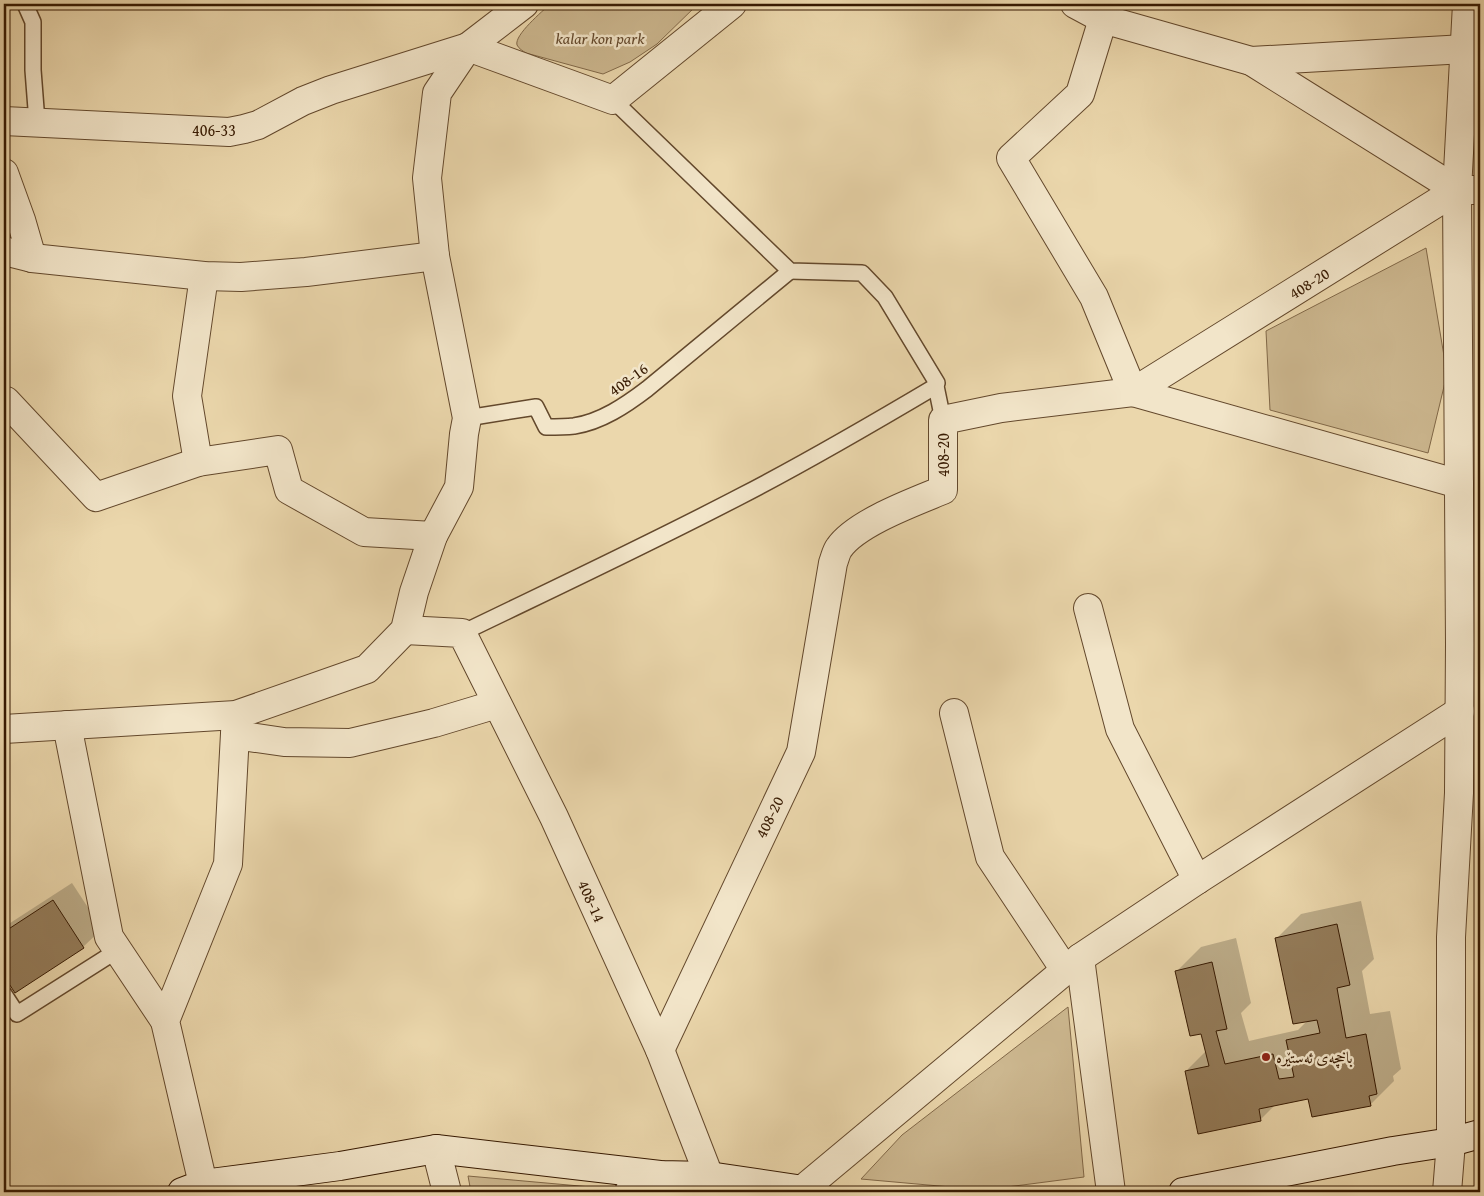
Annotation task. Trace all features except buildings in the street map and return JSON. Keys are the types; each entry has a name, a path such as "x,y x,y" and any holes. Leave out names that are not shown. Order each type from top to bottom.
{"street":[{"path":"236,725 366,669 405,630 414,592 433,536 459,486 466,418 435,256 427,178 437,93 468,46 524,4"},
{"path":"468,46 613,100 732,4"},
{"path":"1075,4 1102,19 1251,61 1469,190"},
{"path":"1446,1192 1451,1142 1451,937 1459,793 1460,484 1469,190 1465,49 1468,4"},
{"path":"1102,19 1080,94 1011,158 1094,297 1133,392 1460,484"},
{"name":"406-33","path":"4,121 229,132 244,130 258,125 303,101 331,90 468,46"},
{"path":"1251,61 1465,49"},
{"path":"4,173 12,224 32,258"},
{"name":"408-20","path":"660,1050 801,752 833,563 838,549 851,535 873,522 895,510 943,490 943,420 1001,408 1133,392 1469,190"},
{"path":"4,250 32,258 204,276 241,277 306,272 435,256"},
{"path":"198,462 187,396 204,276"},
{"path":"4,401 96,497 198,462 278,450 289,490 364,532 433,536"},
{"path":"1088,608 1120,729 1197,880"},
{"path":"405,630 462,633"},
{"name":"408-14","path":"462,633 554,817 660,1050 710,1184"},
{"path":"4,729 67,725 236,725 284,742 350,743 434,723 497,704"},
{"path":"67,725 108,937 165,1021 193,1188 340,1166 436,1149 660,1175 710,1184 809,1191 1072,964 1197,880 1460,711"},
{"path":"954,713 990,857 1072,964 1112,1192"},
{"path":"165,1021 228,864 236,725"},
{"path":"1183,1192 1393,1151 1451,1142 1480,1134"},
{"path":"436,1149 447,1192"},
{"path":"629,1192 660,1175"}],"lane":[{"path":"25,4 33,22 33,70 37,122"},
{"path":"613,100 790,271 862,274 884,297 937,384 943,420"},
{"name":"408-16","path":"466,418 536,406 546,427 576,426 611,413 626,405 647,389 790,271"},
{"path":"462,633 620,558 742,496 844,440 936,386"},
{"path":"4,994 17,1014 118,950"}],"green space":[{"name":"kalar kon park","path":"550,4 698,4 657,44 630,62 603,74 526,53 517,45 517,41 524,29"},
{"path":"1426,248 1447,374 1428,453 1270,410 1266,331"},
{"path":"1068,1007 1084,1177 984,1190 861,1179 902,1135"},
{"path":"468,1176 602,1188 594,1192 471,1192"}],"place":[{"name":"باخچەی ئەستێرە","path":"1266,1057"}]}
